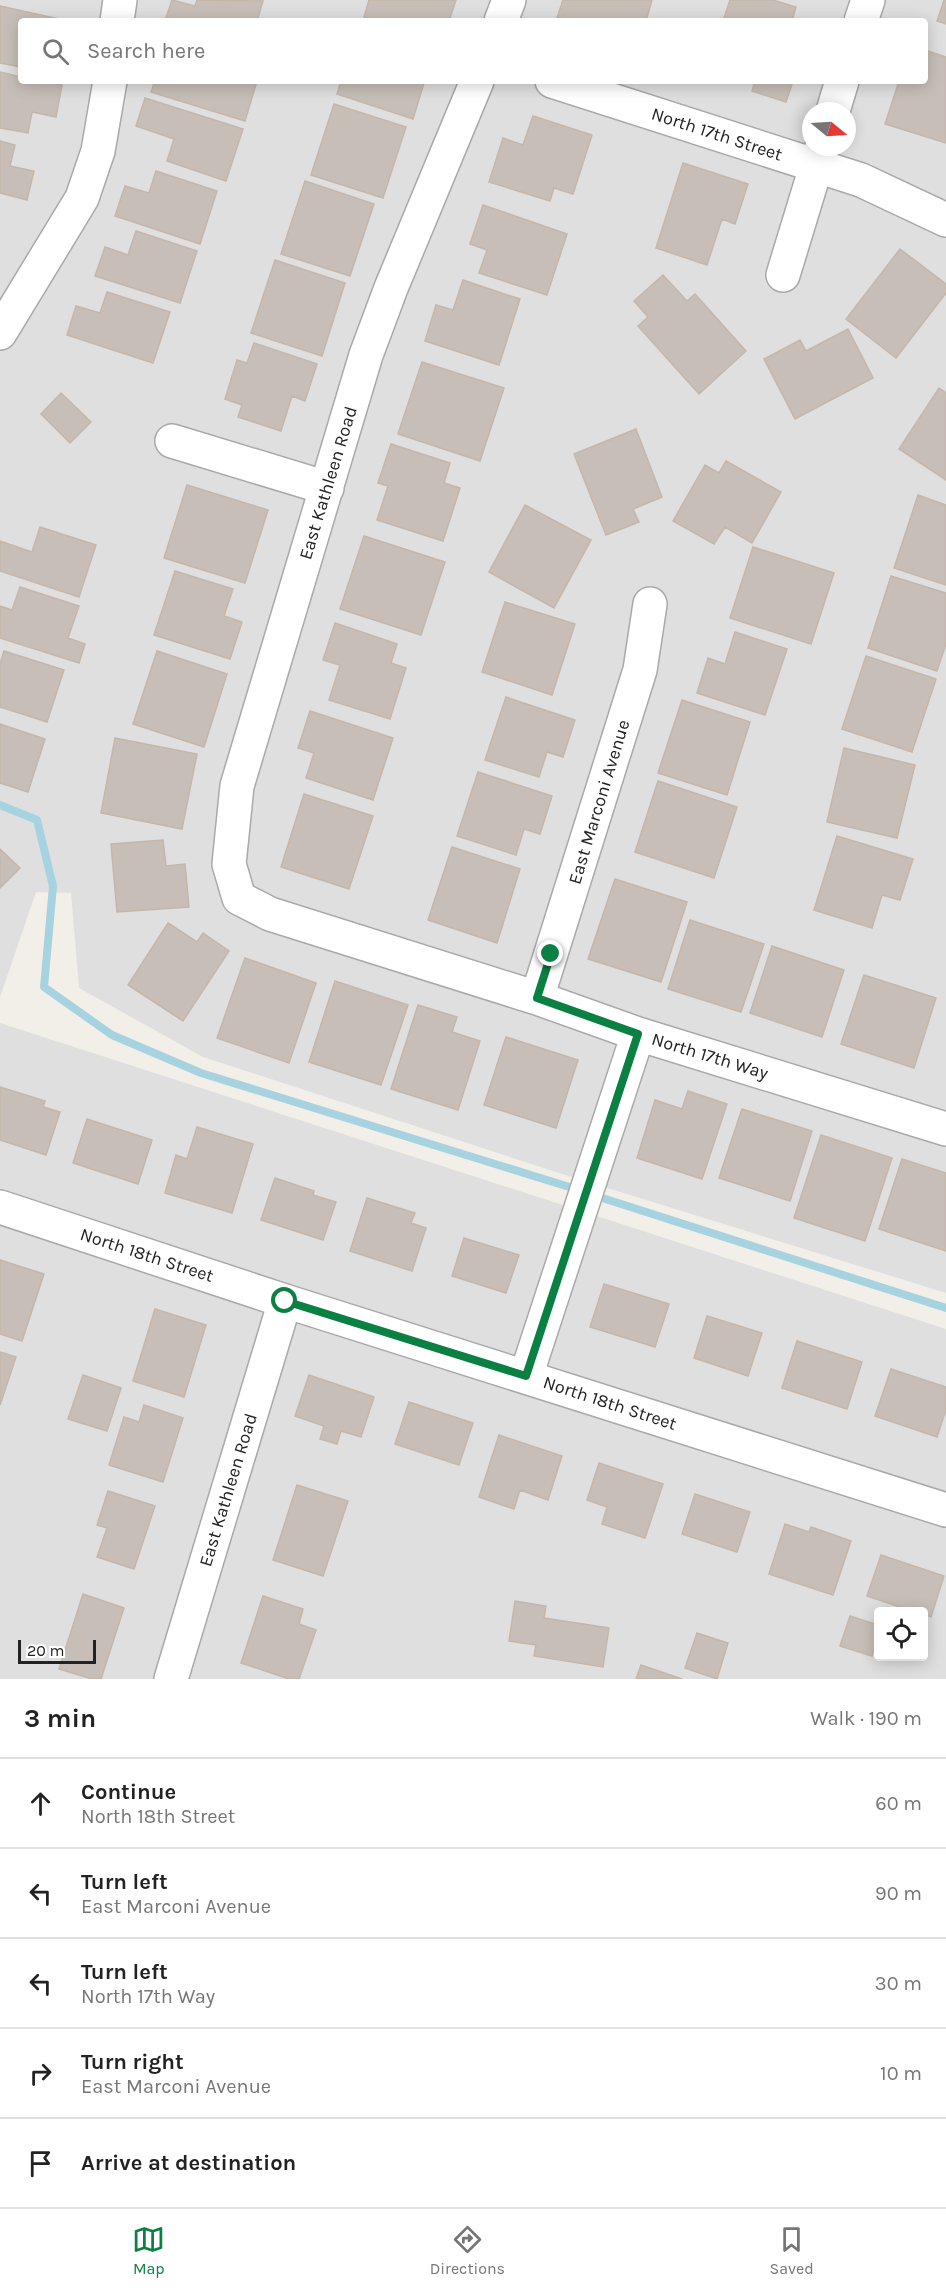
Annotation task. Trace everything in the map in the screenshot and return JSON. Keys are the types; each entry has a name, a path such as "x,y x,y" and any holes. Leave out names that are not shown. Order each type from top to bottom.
{"street":[{"path":"117,18 120,0"},
{"path":"502,18 509,0"},
{"path":"862,18 868,0"},
{"path":"0,333 82,198 98,151 109,84"},
{"name":"East Kathleen Road","path":"239,898 229,864 237,786 366,355 391,288 476,84"},
{"name":"North 17th Street","path":"563,84 802,151"},
{"path":"836,102 841,84"},
{"path":"783,275 819,156"},
{"name":"North 17th Street","path":"819,156 861,180 946,220"},
{"path":"172,441 327,488"},
{"name":"East Marconi Avenue","path":"537,998 640,670 650,604"},
{"name":"North 17th Way","path":"239,898 270,914 537,998 638,1034 946,1128"},
{"path":"526,1376 638,1034"},
{"name":"North 18th Street","path":"0,1207 285,1301 946,1510"},
{"name":"East Kathleen Road","path":"171,1679 285,1301"}],"shaded area":[{"path":"0,0 946,0 946,1293 559,1173 203,1057 79,988 71,893 36,892 0,997"},
{"path":"0,1023 946,1329 946,1679 0,1679"}],"building":[{"path":"172,0 195,6 197,0 263,1 258,18 166,18"},
{"path":"369,0 456,0 450,18 364,17"},
{"path":"563,0 652,0 647,18 557,18"},
{"path":"730,0 773,0 796,7 793,18 724,18"},
{"path":"944,0 946,0 946,24 937,21"},
{"path":"0,6 54,18 18,18 18,66 0,63"},
{"path":"928,51 946,57 946,143 885,124 898,84 928,84"},
{"path":"0,72 18,76 18,84 62,85 56,117 32,112 28,133 0,128"},
{"path":"154,84 256,84 245,121 151,92"},
{"path":"340,84 424,84 413,119 337,94"},
{"path":"754,84 792,84 786,102 752,91"},
{"path":"145,98 243,129 226,181 167,161 174,139 136,126"},
{"path":"334,104 406,127 383,198 311,175"},
{"path":"533,116 592,135 573,194 554,188 550,201 489,182 503,138 523,145"},
{"path":"0,141 15,145 10,166 34,171 27,200 0,193"},
{"path":"683,163 748,184 735,224 722,219 707,265 656,248"},
{"path":"156,171 217,191 200,244 115,216 125,186 149,193"},
{"path":"305,181 374,204 350,276 281,254"},
{"path":"483,205 567,234 547,295 479,273 487,250 470,244"},
{"path":"136,231 197,251 180,303 95,276 105,247 128,255"},
{"path":"900,249 946,284 946,293 896,358 846,319"},
{"path":"275,260 345,283 322,356 251,333"},
{"path":"663,275 687,301 695,294 746,351 699,394 638,326 648,317 634,301"},
{"path":"463,280 520,299 499,365 425,341 436,305 453,310"},
{"path":"107,292 170,312 153,363 67,335 76,306 100,313"},
{"path":"848,329 873,378 795,419 764,359 800,340 806,351"},
{"path":"254,343 317,364 305,401 292,396 281,431 238,417 242,405 225,399 237,360 247,363"},
{"path":"422,362 504,388 480,461 398,434"},
{"path":"939,388 946,393 946,480 899,449"},
{"path":"61,393 91,422 70,443 41,414"},
{"path":"636,429 662,497 633,509 639,522 606,535 574,454"},
{"path":"391,444 450,463 444,483 460,488 443,541 377,520 388,486 378,483"},
{"path":"726,461 781,492 752,543 725,527 714,544 673,521 705,465 719,473"},
{"path":"187,485 268,510 245,583 164,558"},
{"path":"918,495 946,505 946,585 894,568"},
{"path":"525,505 591,540 554,608 489,572"},
{"path":"40,527 96,545 79,597 0,571 0,541 32,552"},
{"path":"364,536 445,562 421,635 340,609"},
{"path":"753,547 834,573 811,644 730,618"},
{"path":"175,571 233,589 224,616 242,622 230,659 154,635"},
{"path":"891,576 946,593 946,644 937,671 868,648"},
{"path":"20,587 79,606 68,638 85,644 79,663 0,638 0,606 12,610"},
{"path":"505,602 575,624 552,695 482,672"},
{"path":"335,623 397,644 391,663 406,668 390,719 329,700 340,665 323,660"},
{"path":"735,632 787,649 765,715 697,693 708,658 725,664"},
{"path":"4,651 64,670 47,722 0,707 0,664"},
{"path":"157,651 227,674 204,747 133,724"},
{"path":"866,656 936,679 912,752 842,729"},
{"path":"506,697 575,720 563,757 547,752 539,777 485,760"},
{"path":"682,700 750,722 727,795 658,773"},
{"path":"310,711 393,738 373,800 306,778 314,753 298,748"},
{"path":"0,724 45,739 28,792 0,783"},
{"path":"115,738 197,754 182,829 101,813"},
{"path":"844,748 915,765 897,838 827,822"},
{"path":"478,772 552,796 540,834 524,829 516,855 457,836"},
{"path":"658,781 737,807 714,878 635,852"},
{"path":"304,794 373,816 349,889 281,867"},
{"path":"837,836 913,859 900,900 882,895 872,928 814,910"},
{"path":"163,840 166,866 185,864 189,907 117,912 111,844"},
{"path":"452,847 520,869 497,943 428,920"},
{"path":"0,849 20,868 0,888"},
{"path":"615,879 687,902 661,982 588,959"},
{"path":"690,920 764,944 741,1012 668,989"},
{"path":"168,923 197,942 203,933 229,951 183,1021 128,985"},
{"path":"772,946 844,970 822,1037 750,1013"},
{"path":"245,958 316,983 289,1063 217,1038"},
{"path":"864,975 936,998 914,1068 841,1044"},
{"path":"335,981 408,1005 381,1085 309,1062"},
{"path":"418,1005 457,1017 452,1032 480,1041 458,1110 391,1089"},
{"path":"506,1037 578,1060 556,1128 484,1105"},
{"path":"0,1087 45,1101 43,1107 60,1112 46,1155 0,1140"},
{"path":"688,1091 727,1104 702,1179 637,1158 655,1100 682,1109"},
{"path":"742,1109 812,1131 790,1201 719,1178"},
{"path":"87,1119 152,1140 138,1184 73,1163"},
{"path":"197,1127 253,1144 232,1213 165,1193 176,1155 187,1159"},
{"path":"821,1135 892,1158 865,1241 794,1218"},
{"path":"902,1159 946,1173 946,1251 879,1229"},
{"path":"275,1178 314,1191 313,1195 336,1202 323,1240 261,1220"},
{"path":"367,1198 415,1213 411,1223 426,1228 412,1271 350,1251"},
{"path":"464,1238 519,1255 506,1293 452,1276"},
{"path":"0,1260 44,1274 22,1341 0,1334"},
{"path":"604,1284 669,1304 655,1347 590,1327"},
{"path":"155,1309 206,1325 184,1397 133,1381"},
{"path":"707,1316 762,1333 748,1376 694,1358"},
{"path":"797,1341 862,1362 847,1409 782,1388"},
{"path":"0,1352 16,1357 0,1405"},
{"path":"891,1369 946,1387 946,1410 937,1437 875,1416"},
{"path":"83,1375 121,1388 107,1431 68,1419"},
{"path":"309,1375 374,1397 361,1437 341,1431 337,1444 320,1439 324,1426 295,1416"},
{"path":"409,1402 473,1423 459,1465 395,1444"},
{"path":"144,1405 183,1418 163,1482 109,1465 124,1417 139,1422"},
{"path":"499,1435 562,1456 548,1500 520,1490 514,1509 479,1497"},
{"path":"599,1463 663,1484 645,1538 602,1524 607,1507 587,1500"},
{"path":"297,1485 348,1501 323,1576 273,1560"},
{"path":"108,1491 155,1506 134,1569 97,1557 107,1528 97,1525"},
{"path":"695,1494 750,1512 737,1552 682,1534"},
{"path":"785,1524 809,1532 811,1527 851,1541 833,1595 769,1574"},
{"path":"881,1555 944,1576 931,1617 928,1616 928,1607 900,1607 867,1596"},
{"path":"83,1594 124,1608 101,1679 92,1679 59,1669"},
{"path":"263,1596 303,1609 299,1624 316,1630 299,1679 289,1679 241,1663"},
{"path":"515,1601 546,1606 544,1618 609,1628 603,1667 534,1656 536,1645 509,1641"},
{"path":"850,1616 874,1624 872,1656 840,1646"},
{"path":"697,1633 728,1643 717,1679 685,1668"},
{"path":"641,1665 682,1679 636,1679"}],"waterway":[{"path":"0,805 37,820 53,886 44,987 112,1035 201,1073 579,1190"},
{"path":"593,1195 946,1308"}],"route":[{"path":"285,1301 526,1376 638,1034 537,998 551,954"}]}
